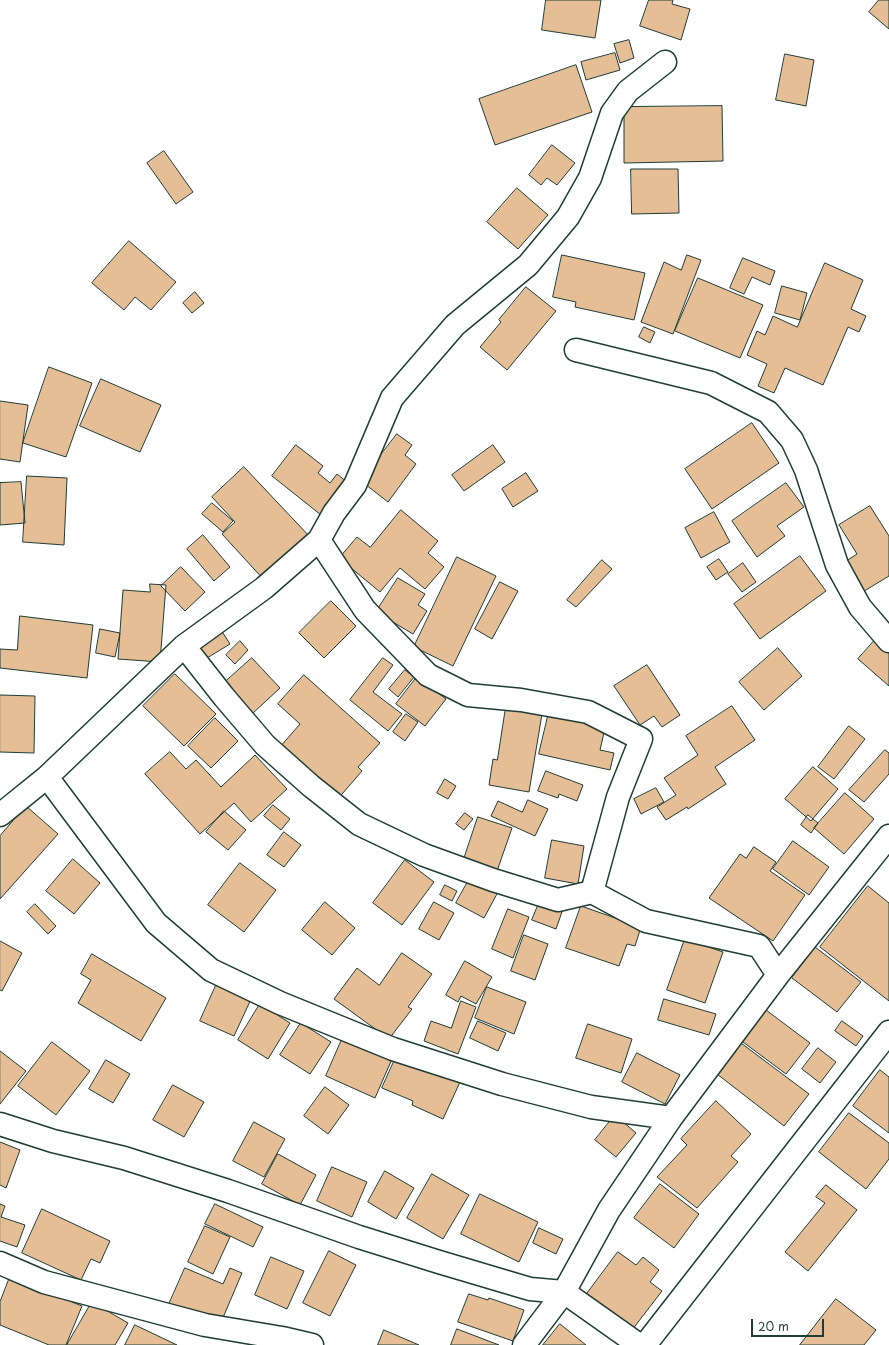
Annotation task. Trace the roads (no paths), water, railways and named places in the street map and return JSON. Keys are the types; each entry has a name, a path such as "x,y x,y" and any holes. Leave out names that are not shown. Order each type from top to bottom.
{"street":[{"path":"0,815 47,777 184,646 264,588 319,540 334,513 355,485 392,398 455,325 528,265 568,217 590,178 612,113 628,91 665,62"},
{"path":"576,350 711,383 768,412 792,440 806,470 836,565 860,607 889,640"},
{"path":"319,540 365,610 428,675 468,694 521,700 588,712 641,739 618,797 592,892"},
{"path":"184,646 224,697 265,745 311,786 359,824 424,855 493,880 558,900 592,892 646,921 759,946 778,975"},
{"path":"47,777 156,923 211,970 280,1003 393,1048 502,1084 591,1107 670,1118"},
{"path":"524,1345 564,1292 609,1210 670,1118 778,975 889,836"},
{"path":"645,1345 889,1032"},
{"path":"0,1124 53,1140 124,1158 228,1191 359,1237 439,1262 530,1289 564,1292 639,1345"},
{"path":"0,1264 44,1282 205,1325 282,1338 312,1345"}]}
